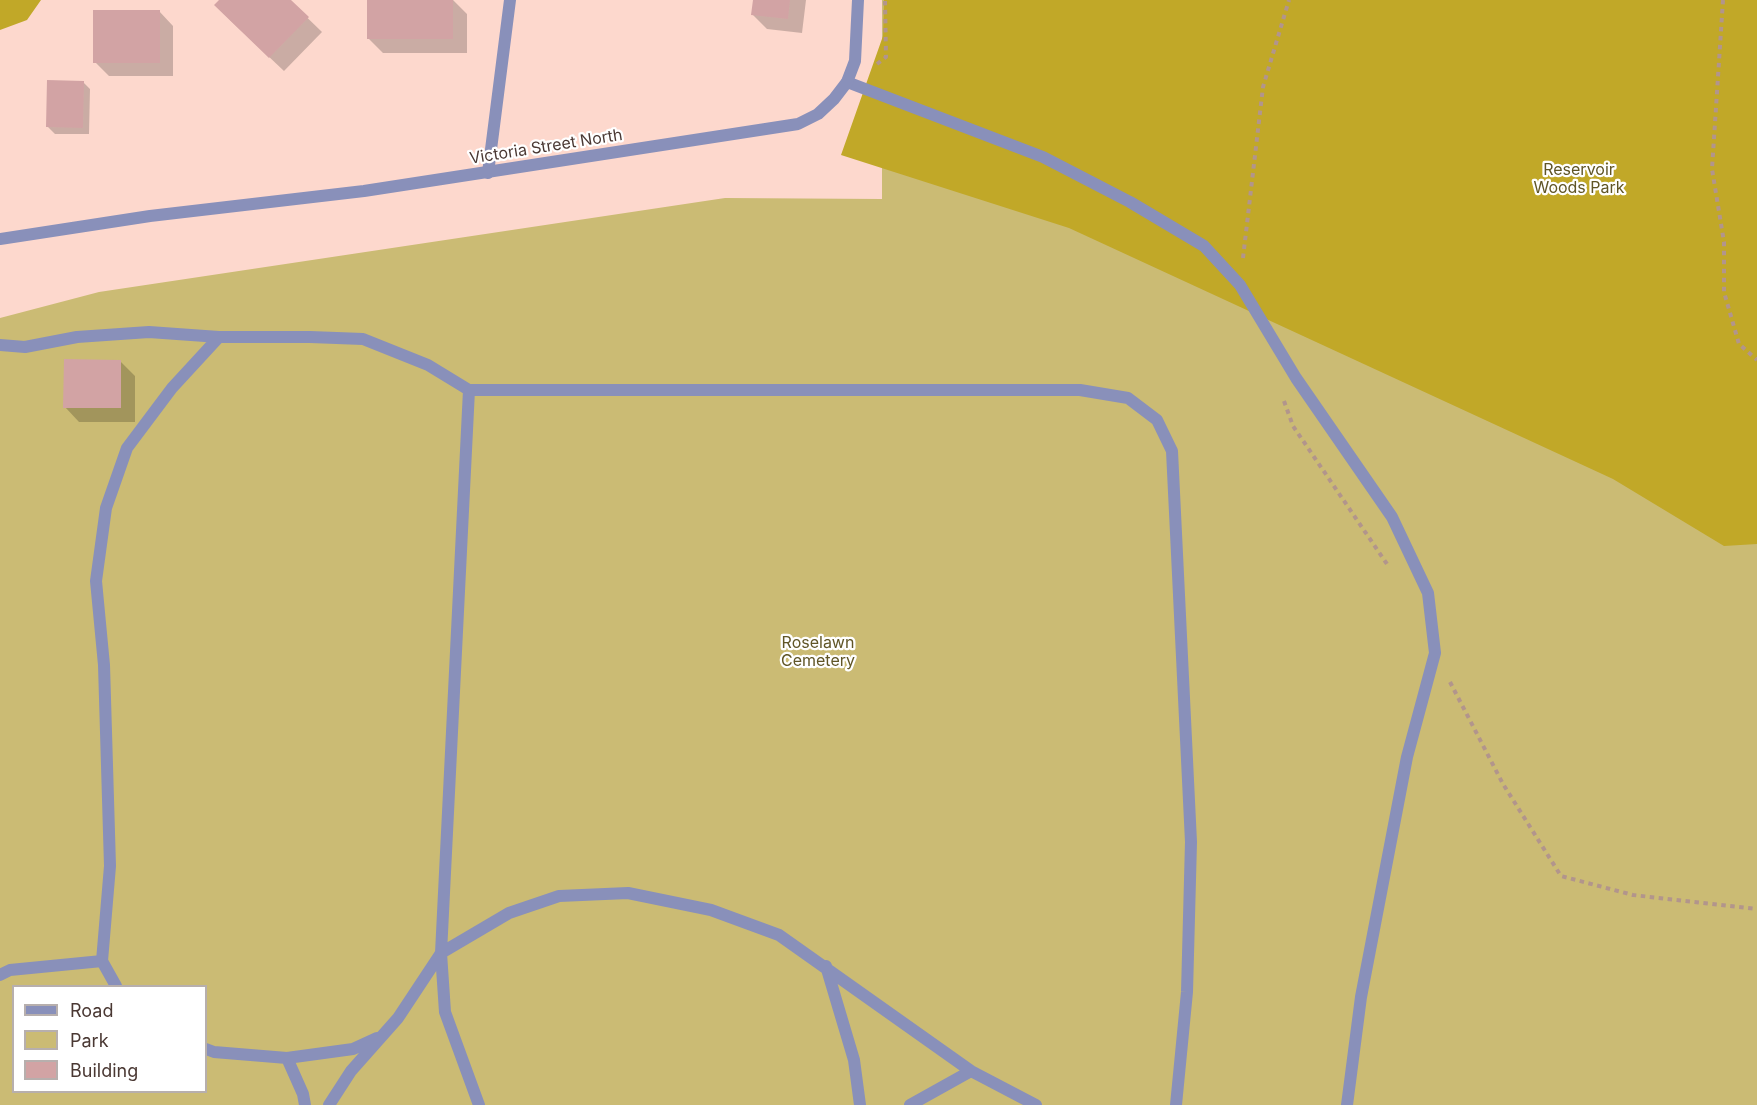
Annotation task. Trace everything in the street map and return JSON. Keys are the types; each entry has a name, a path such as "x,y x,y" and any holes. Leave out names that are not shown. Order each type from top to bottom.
{"street":[{"path":"488,173 510,0"},
{"name":"Victoria Street North","path":"0,239 150,216 364,192 798,124 826,106 847,82 855,61 858,0"},
{"path":"847,82 1043,157 1130,202 1204,246 1240,285 1296,378 1392,517 1428,594 1435,653 1407,757 1361,997 1347,1105"},
{"path":"0,345 25,347 77,337 149,332 219,337 363,339 428,365 469,390 1080,390 1128,398 1157,420 1172,451 1191,842 1187,992 1176,1105"},
{"path":"115,985 102,961 110,867 104,665 96,581 106,508 127,448 172,388 219,337"},
{"path":"469,390 441,953 446,1012 479,1105"},
{"path":"329,1105 351,1071 398,1018 441,953 509,913 559,896 628,893 711,910 779,935 826,966 971,1071 1036,1105"},
{"path":"0,975 10,970 102,961"},
{"path":"826,966 854,1060 860,1105"},
{"path":"207,1048 214,1052 287,1058 353,1049 382,1036"},
{"path":"287,1058 303,1094 304,1105"},
{"path":"910,1105 971,1071"}],"path":[{"path":"1723,0 1712,169 1724,242 1725,292 1739,344 1757,360"}],"green space":[{"path":"0,0 41,0 27,20 0,30"},
{"name":"Roselawn Cemetery","path":"882,0 1757,0 1757,1105 0,1105 0,318 99,292 725,198 882,199"},
{"name":"Reservoir Woods Park","path":"884,0 1757,0 1757,544 1724,546 1613,479 1069,228 841,155 883,36"}],"building":[{"path":"219,0 291,0 309,17 269,58 214,5"},
{"path":"367,0 453,0 453,39 367,39"},
{"path":"753,0 790,0 788,19 751,15"},
{"path":"93,10 160,10 160,63 93,63"},
{"path":"47,80 84,81 83,128 46,127"},
{"path":"64,359 121,360 121,408 63,408"}]}
